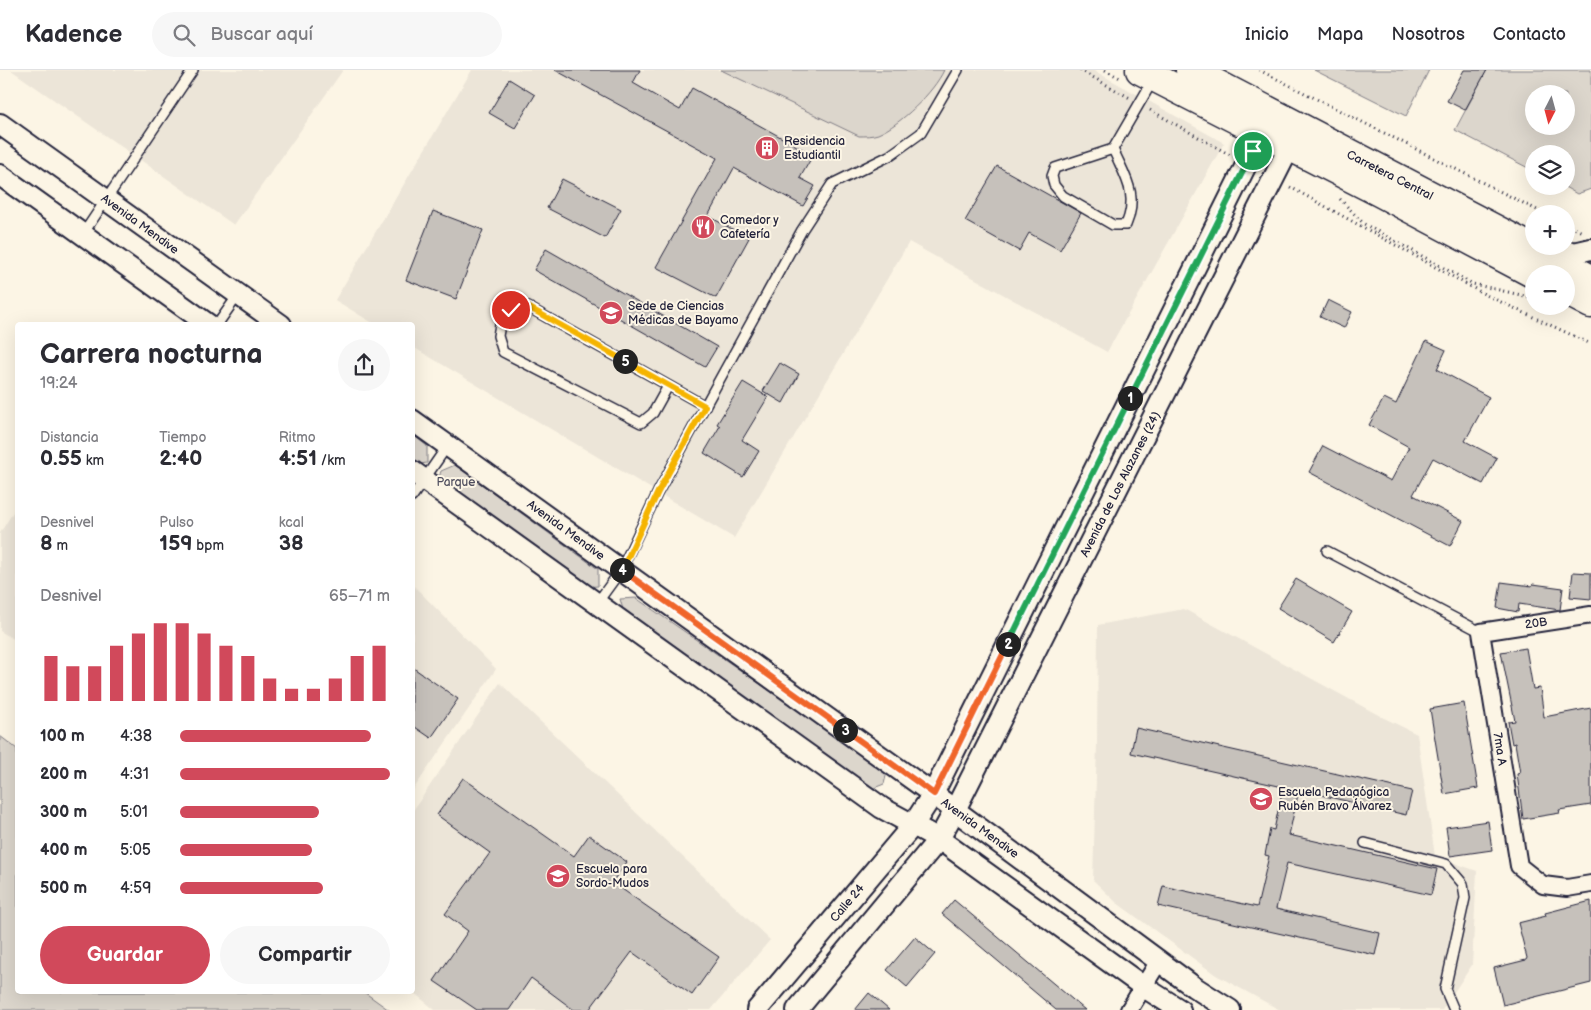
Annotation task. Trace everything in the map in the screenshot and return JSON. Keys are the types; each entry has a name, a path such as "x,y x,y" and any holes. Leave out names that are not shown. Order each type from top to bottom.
{"highway":[{"name":"Carretera Central","path":"1190,70 1267,123 1294,137 1379,192 1538,263 1586,296"},
{"name":"Carretera Central","path":"1147,80 1267,123"}],"street":[{"path":"934,794 1267,123"},
{"name":"Avenida Mendive","path":"0,124 277,322"},
{"name":"Avenida de Los Alazanes (24)","path":"939,839 1294,137"},
{"path":"0,175 205,322"},
{"path":"1538,263 1591,248"},
{"name":"Avenida Mendive","path":"415,422 934,794 1194,987 1230,1010"},
{"path":"418,475 882,808 939,839 1144,987 1180,1010"},
{"name":"20B","path":"1481,632 1591,615"},
{"name":"7ma A","path":"1481,632 1519,866 1543,885 1567,888 1591,884"},
{"name":"Calle 24","path":"757,1010 913,825 934,794"},
{"path":"797,1010 939,839"},
{"path":"1129,1010 1159,961"}],"lane":[{"path":"83,234 193,70"},
{"path":"597,603 621,570 658,492 705,406 802,230 832,184 889,156 921,133 958,70"},
{"path":"1112,149 1131,189 1131,212 1126,224 1113,225 1063,196 1054,185 1052,176 1055,168 1112,149 1140,104 1147,80"},
{"path":"219,322 238,295"},
{"path":"668,386 653,413 641,423 503,352 498,336 501,318 511,310 528,307 705,406"},
{"path":"418,475 448,445"},
{"path":"1327,551 1481,632"},
{"path":"1365,843 1446,864 1463,884 1465,898 1445,988 1454,1010"}],"path":[{"path":"1080,70 1246,164"},
{"path":"1105,70 1147,80"},
{"path":"1259,70 1527,205"},
{"path":"1274,178 1486,296 1591,344"},
{"path":"1338,197 1364,224 1473,284 1525,296"}],"shaded area":[{"path":"11,70 343,70 234,225"},
{"name":"Sede de Ciencias Médicas de Bayamo","path":"472,70 1093,70 1224,143 1107,352 909,242 734,538 415,348 415,322 371,322 335,300"},
{"path":"15,509 15,640 0,631 0,533"},
{"path":"415,587 496,669 415,787"},
{"name":"Escuela Pedagógica Rubén Bravo Álvarez","path":"1184,609 1382,717 1417,734 1435,856 1477,871 1472,965 1442,1010 1280,1010 1216,975 1117,903 1093,880 1098,625"},
{"name":"Escuela para Sordo-Mudos","path":"500,683 770,940 711,1010 435,1010 415,994 415,808"}],"green space":[{"path":"721,70 944,70 925,98 906,116 887,130 878,134 859,136"},
{"path":"1314,70 1429,70 1406,116"},
{"path":"1487,70 1591,70 1591,189 1577,194 1575,193 1575,145 1525,145 1525,166 1455,130"},
{"name":"Parque","path":"415,437 427,446 427,463 415,465"},
{"name":"Parque","path":"455,465 598,569 598,586 584,587 437,485 441,471"},
{"path":"636,598 887,772 884,784 874,788 626,620 620,599"},
{"path":"0,736 15,747 15,994 367,994 389,1010 0,1010"}],"building":[{"path":"555,70 640,70 633,83 680,110 692,88 813,155 800,178 815,186 803,206 734,168 708,216 749,238 716,298 656,267 717,158"},
{"path":"1464,70 1487,70 1465,110 1447,101"},
{"path":"509,79 535,95 515,128 489,113"},
{"path":"997,166 1081,213 1060,250 1029,233 1019,251 965,221"},
{"path":"562,179 621,209 605,238 547,208"},
{"path":"433,211 483,230 456,299 406,280"},
{"path":"546,249 717,347 705,367 534,270"},
{"path":"1328,300 1352,312 1344,328 1320,317"},
{"path":"1426,341 1446,350 1437,369 1489,397 1465,441 1497,458 1483,484 1433,458 1413,495 1463,521 1450,546 1309,472 1323,446 1391,481 1409,447 1369,425 1384,398 1396,404"},
{"path":"780,363 799,374 783,403 763,391"},
{"path":"743,382 768,397 742,440 759,451 743,477 704,453 720,426 717,424"},
{"path":"1573,572 1591,573 1591,599 1570,597"},
{"path":"1296,579 1352,612 1334,642 1278,608"},
{"path":"1501,582 1563,588 1560,610 1519,604 1518,612 1497,608"},
{"path":"1526,648 1533,689 1540,688 1544,717 1591,708 1591,805 1559,810 1560,813 1523,819 1517,774 1520,773 1515,743 1512,744 1508,722 1515,721 1501,652"},
{"path":"415,669 458,699 431,738 415,727"},
{"path":"1464,703 1478,788 1444,794 1430,709"},
{"path":"1136,728 1412,791 1406,815 1299,790 1289,835 1437,869 1431,895 1287,863 1276,909 1380,933 1375,955 1158,906 1163,886 1257,907 1269,856 1265,855 1270,829 1274,830 1283,787 1131,753"},
{"name":"Escuela para Sordo-Mudos","path":"463,778 574,856 589,835 627,862 612,882 719,957 692,995 632,952 589,1010 574,1010 531,978 509,1010 477,1010 434,981 468,931 445,914 490,853 437,815"},
{"path":"1488,821 1492,850 1450,856 1446,827"},
{"path":"954,900 1085,1010 1056,1010 942,914"},
{"path":"1591,901 1591,983 1503,1005 1494,968 1526,960 1518,923 1546,916 1545,913"},
{"path":"915,937 935,954 907,987 887,970"},
{"path":"869,993 889,1010 855,1010"}],"place":[{"name":"Residencia Estudiantil","path":"767,148"},
{"name":"Comedor y Cafetería","path":"703,227"},
{"name":"Sede de Ciencias Médicas de Bayamo","path":"611,313"},
{"name":"Escuela Pedagógica Rubén Bravo Álvarez","path":"1261,799"},
{"name":"Escuela para Sordo-Mudos","path":"558,876"}],"route":[{"path":"511,310 528,307 705,406 658,492 621,570 934,794 1253,151"}]}
